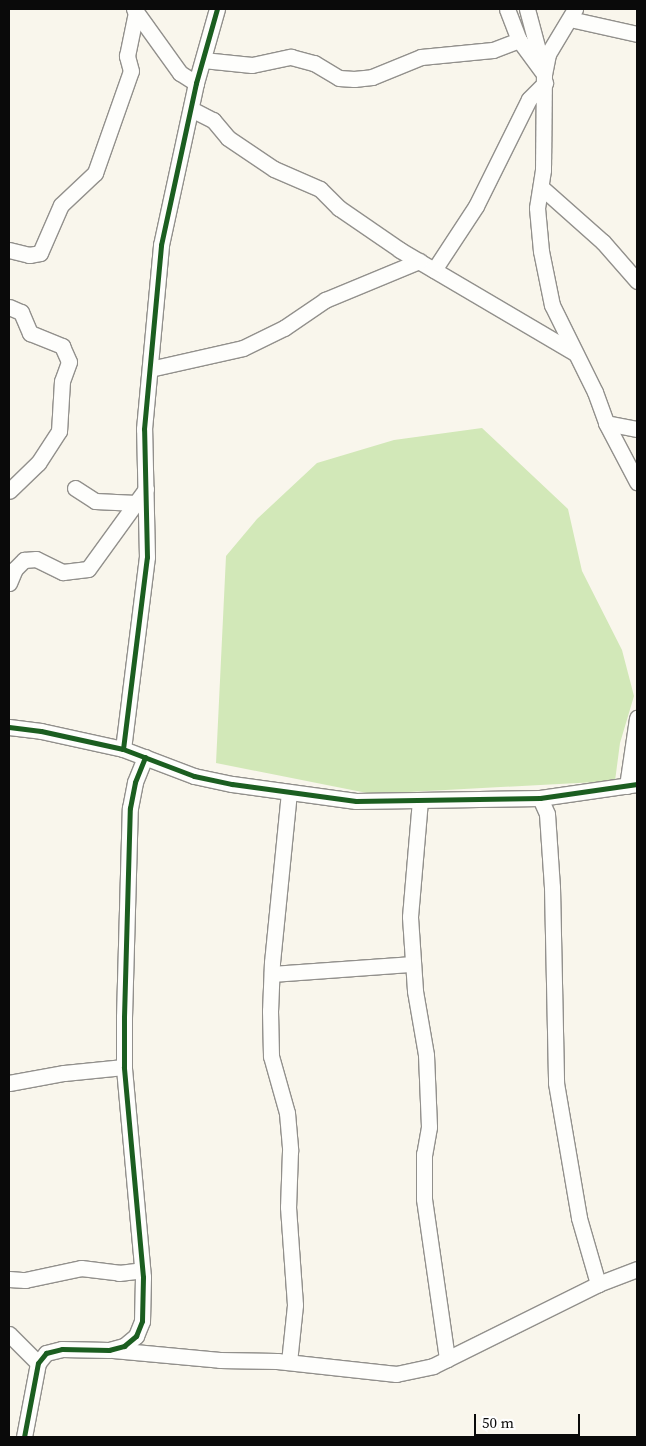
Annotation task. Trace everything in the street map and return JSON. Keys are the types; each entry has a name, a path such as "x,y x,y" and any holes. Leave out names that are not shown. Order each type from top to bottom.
{"street":[{"path":"124,749 147,558 144,429 162,245 196,83 217,9"},
{"path":"507,9 519,40 544,79"},
{"path":"527,9 544,79"},
{"path":"135,10 180,73 196,83"},
{"path":"9,250 29,255 40,253 61,205 95,173 131,71 127,56 135,10"},
{"path":"637,34 573,14 548,54 544,79 541,187 537,215 544,278 552,305 595,392 606,423 637,482"},
{"path":"203,60 252,65 291,57 314,63 339,78 354,79 372,77 421,57 492,50 519,40"},
{"path":"434,270 476,206 529,99 544,79"},
{"path":"191,109 213,120 228,138 274,169 320,189 338,208 419,261 575,352"},
{"path":"541,187 603,242 637,281"},
{"path":"150,369 243,348 284,328 325,300 419,261"},
{"path":"9,307 21,312 30,333 62,346 70,362 62,381 60,431 38,463 9,491"},
{"path":"606,423 637,429"},
{"path":"75,488 95,501 136,503"},
{"path":"9,583 15,568 24,560 36,559 63,572 88,569 146,489"},
{"path":"9,727 41,730 124,749 194,776 356,801 540,798 632,785 637,718"},
{"path":"109,1350 124,1346 136,1336 144,1307 124,1067 130,808 135,782 145,757"},
{"path":"289,792 272,974 271,1056 287,1113 290,1151 288,1207 295,1305 289,1362"},
{"path":"540,798 546,814 552,887 556,1083 579,1218 598,1284"},
{"path":"420,800 410,917 413,964 426,1055 429,1128 424,1154 424,1199 448,1359"},
{"path":"272,974 413,964"},
{"path":"9,1083 64,1073 124,1067"},
{"path":"9,1279 25,1280 81,1268 119,1273 142,1270"},
{"path":"24,1437 38,1363 46,1352 54,1350 109,1350 220,1360 289,1362 396,1374 448,1359 598,1284 637,1269"},
{"path":"9,1334 38,1363"}],"green space":[{"path":"482,428 568,509 582,571 622,650 634,696 620,743 615,781 372,794 216,763 226,556 257,519 317,463 394,440"}],"cycle path":[{"path":"123,749 147,557 144,429 161,245 196,83 217,9"},
{"path":"9,727 41,731 123,749 194,776 232,784 356,801 540,798 637,784"},
{"path":"24,1437 38,1363 46,1353 62,1349 109,1350 124,1346 136,1336 142,1321 143,1277 124,1067 124,1017 130,808 135,782 145,757"}]}
